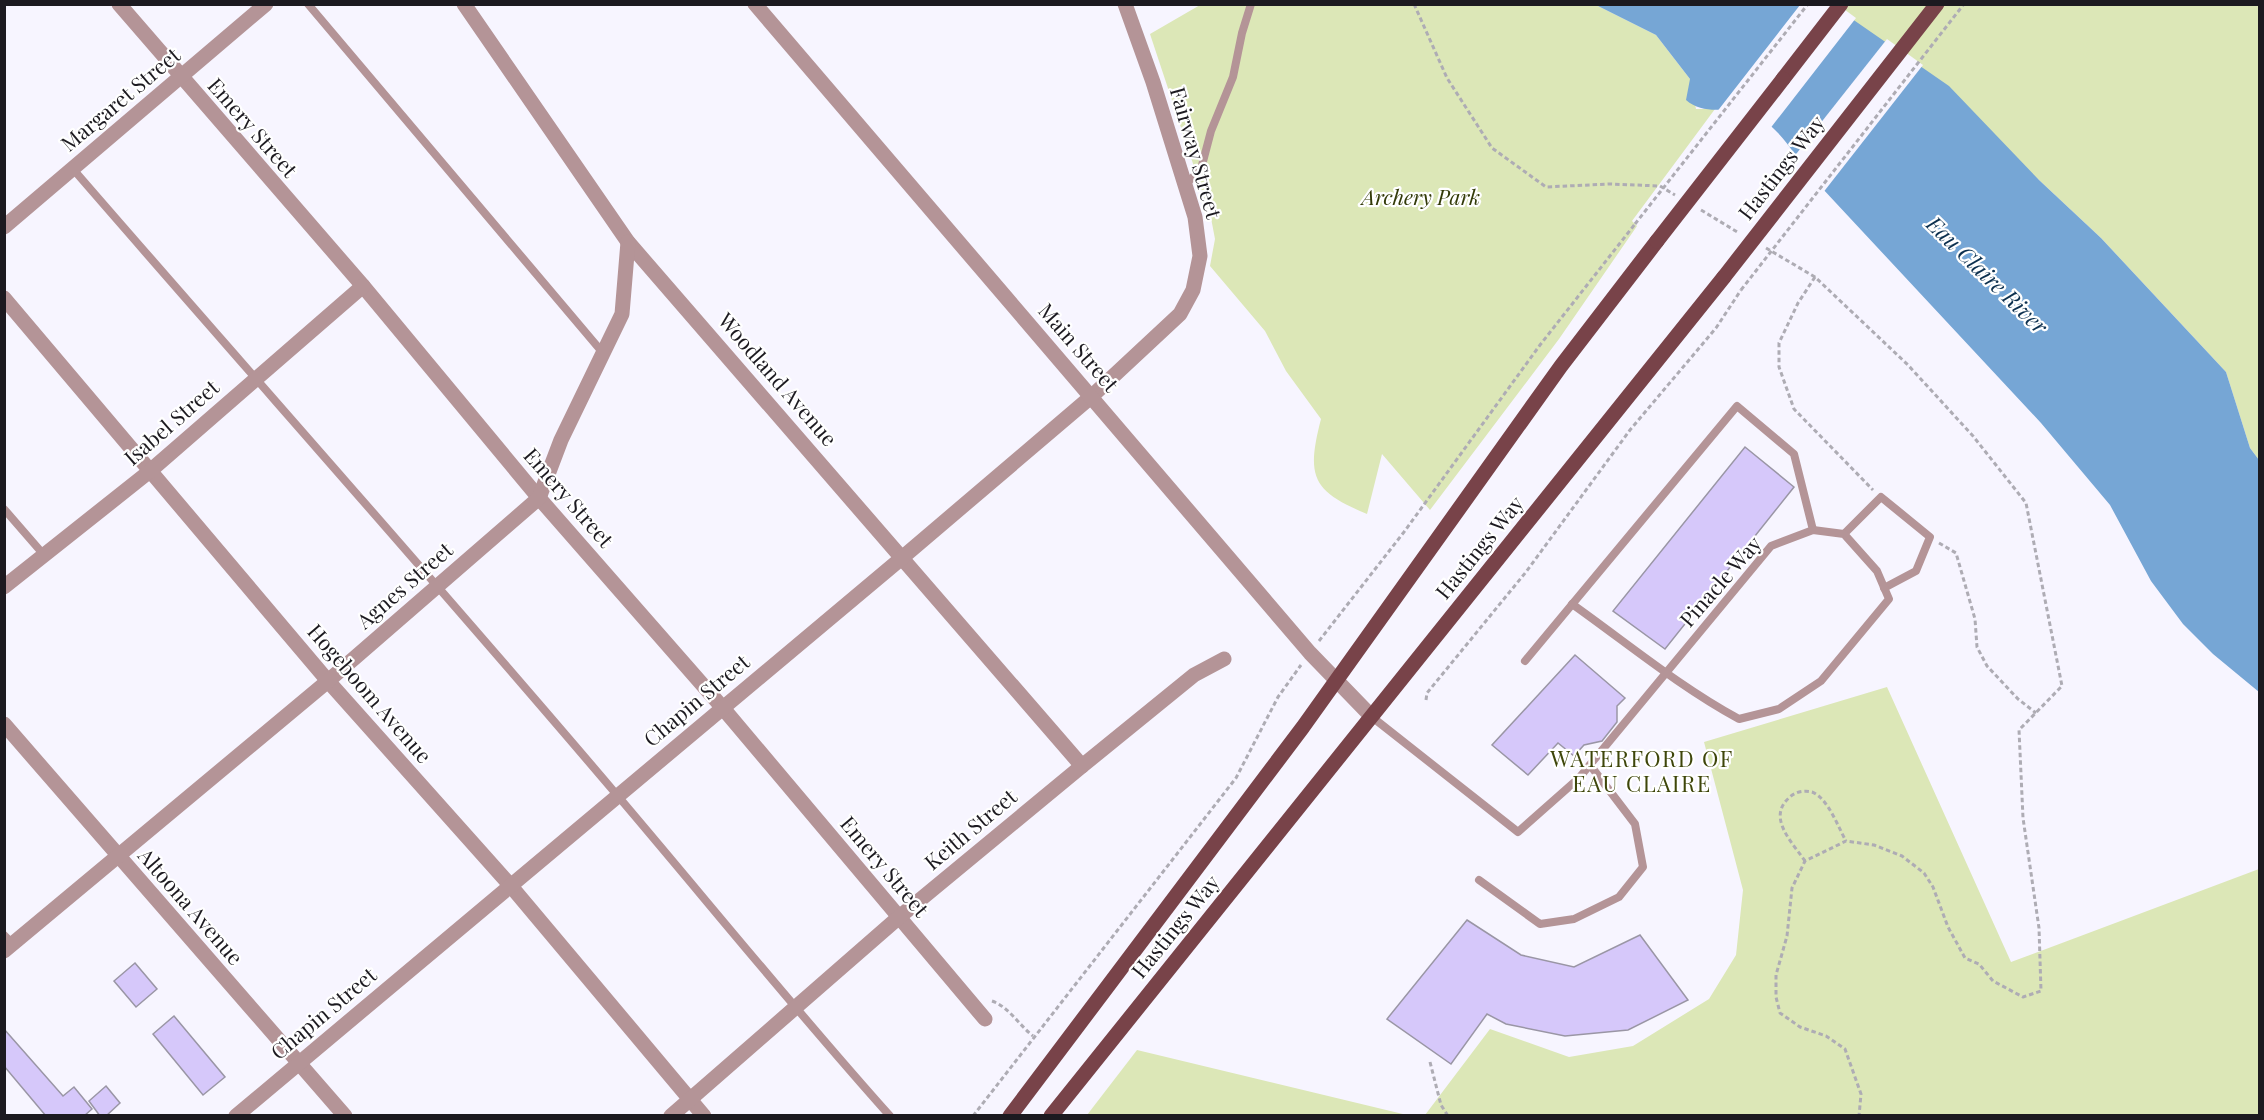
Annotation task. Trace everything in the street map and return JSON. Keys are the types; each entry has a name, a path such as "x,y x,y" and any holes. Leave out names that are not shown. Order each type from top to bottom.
{"main road":[{"name":"Hastings Way","path":"1010,1116 1303,727 1561,366 1841,4"},
{"name":"Hastings Way","path":"1052,1116 1724,277 1937,4"}],"street":[{"name":"Emery Street","path":"119,4 363,286 539,498 722,707 985,1019"},
{"name":"Margaret Street","path":"4,227 266,4"},
{"name":"Woodland Avenue","path":"464,4 628,242 1082,766"},
{"name":"Main Street","path":"755,4 1334,681 1372,717"},
{"name":"Fairway Street","path":"1125,4 1153,82 1195,217 1200,256 1192,290 1180,314"},
{"name":"Agnes Street","path":"7,943 117,856 328,681 539,498 561,440 622,314 628,242"},
{"name":"Isabel Street","path":"4,586 150,471 363,286"},
{"name":"Hogeboom Avenue","path":"4,298 328,681 510,885 704,1116"},
{"name":"Chapin Street","path":"238,1115 903,557 1092,396 1180,314"},
{"name":"Keith Street","path":"671,1116 898,918 1194,675 1224,659"},
{"name":"Altoona Avenue","path":"4,724 345,1116"}],"lane":[{"path":"308,4 603,353"},
{"path":"1185,185 1201,169 1211,131 1233,77 1251,4"},
{"path":"73,169 437,586 617,795 794,1008 890,1116"},
{"path":"1525,661 1737,406 1794,454 1813,530"},
{"path":"1572,604 1668,672 1701,699 1738,719 1779,709 1821,681 1889,599 1884,588 1877,571 1844,534 1881,497 1930,537 1916,571 1884,588"},
{"path":"4,508 44,555"},
{"name":"Pinacle Way","path":"1372,717 1518,832 1590,765 1771,546 1813,530 1844,534"},
{"path":"1479,880 1540,924 1574,919 1619,897 1643,867 1635,824 1590,765"}],"path":[{"path":"1635,224 1808,4"},
{"path":"1426,700 1426,693 1526,572 1630,430 1716,328 1741,290 1964,4"},
{"path":"1815,277 1798,303 1779,343 1779,366 1794,409 1881,497"},
{"path":"1930,537 1956,553 1975,619 1977,647 1987,666 2036,713"},
{"path":"1859,1116 1861,1094 1845,1049 1826,1036 1800,1027 1780,1014 1776,997 1776,975 1788,936 1792,888 1804,861 1846,841 1875,845 1902,856 1924,873 1933,887 1948,927 1965,958 1979,964 1993,981 2023,997 2041,991 2039,928 2023,818 2019,730 2062,686 2044,594"},
{"path":"1804,861 1781,826 1779,814 1788,798 1797,792 1812,792 1825,803 1846,841"},
{"path":"1430,1062 1441,1105 1448,1116"}],"green space":[{"name":"Archery Park","path":"1200,5 1596,5 1656,35 1690,79 1696,109 1715,109 1632,221 1637,226 1559,339 1430,510 1382,454 1367,514 1334,498 1324,489 1314,468 1316,439 1321,419 1286,371 1265,331 1210,266 1215,239 1211,218 1150,34"},
{"path":"1832,5 2259,5 2259,460 2250,448 2226,372 2101,238 2039,180"},
{"path":"1887,687 2011,962 2259,869 2259,1115 1425,1115 1490,1029 1569,1057 1633,1046 1709,999 1736,955 1743,890 1704,742"},
{"path":"1137,1050 1407,1115 1087,1115"}],"water":[{"name":"Eau Claire River","path":"1596,5 1832,5 1949,86 2039,180 2101,238 2226,372 2250,448 2259,460 2259,692 2213,654 2183,624 2151,581 2110,505 2041,423 1808,173 1775,130 1749,113 1700,108 1693,105 1686,100 1690,79 1656,35"}],"pier":[{"path":"1837,4 1856,18 1769,130 1748,116 1716,113 1800,5"},
{"path":"1887,39 1923,65 1822,194 1793,158"}],"building":[{"path":"1745,447 1794,487 1665,649 1613,611"},
{"path":"1575,655 1625,698 1617,706 1617,722 1602,741 1584,745 1574,756 1558,743 1528,775 1492,745"},
{"path":"1467,920 1521,955 1574,967 1640,935 1688,1000 1628,1030 1565,1036 1506,1024 1487,1014 1451,1064 1387,1019"},
{"path":"135,963 157,989 136,1007 114,981"},
{"path":"174,1016 225,1077 203,1095 153,1034"},
{"path":"4,1029 63,1096 74,1087 92,1109 84,1116 46,1116 4,1066"},
{"path":"106,1086 120,1103 106,1116 100,1116 89,1101"}],"district":[{"name":"WATERFORD OF EAU CLAIRE","path":"1642,772"}]}
